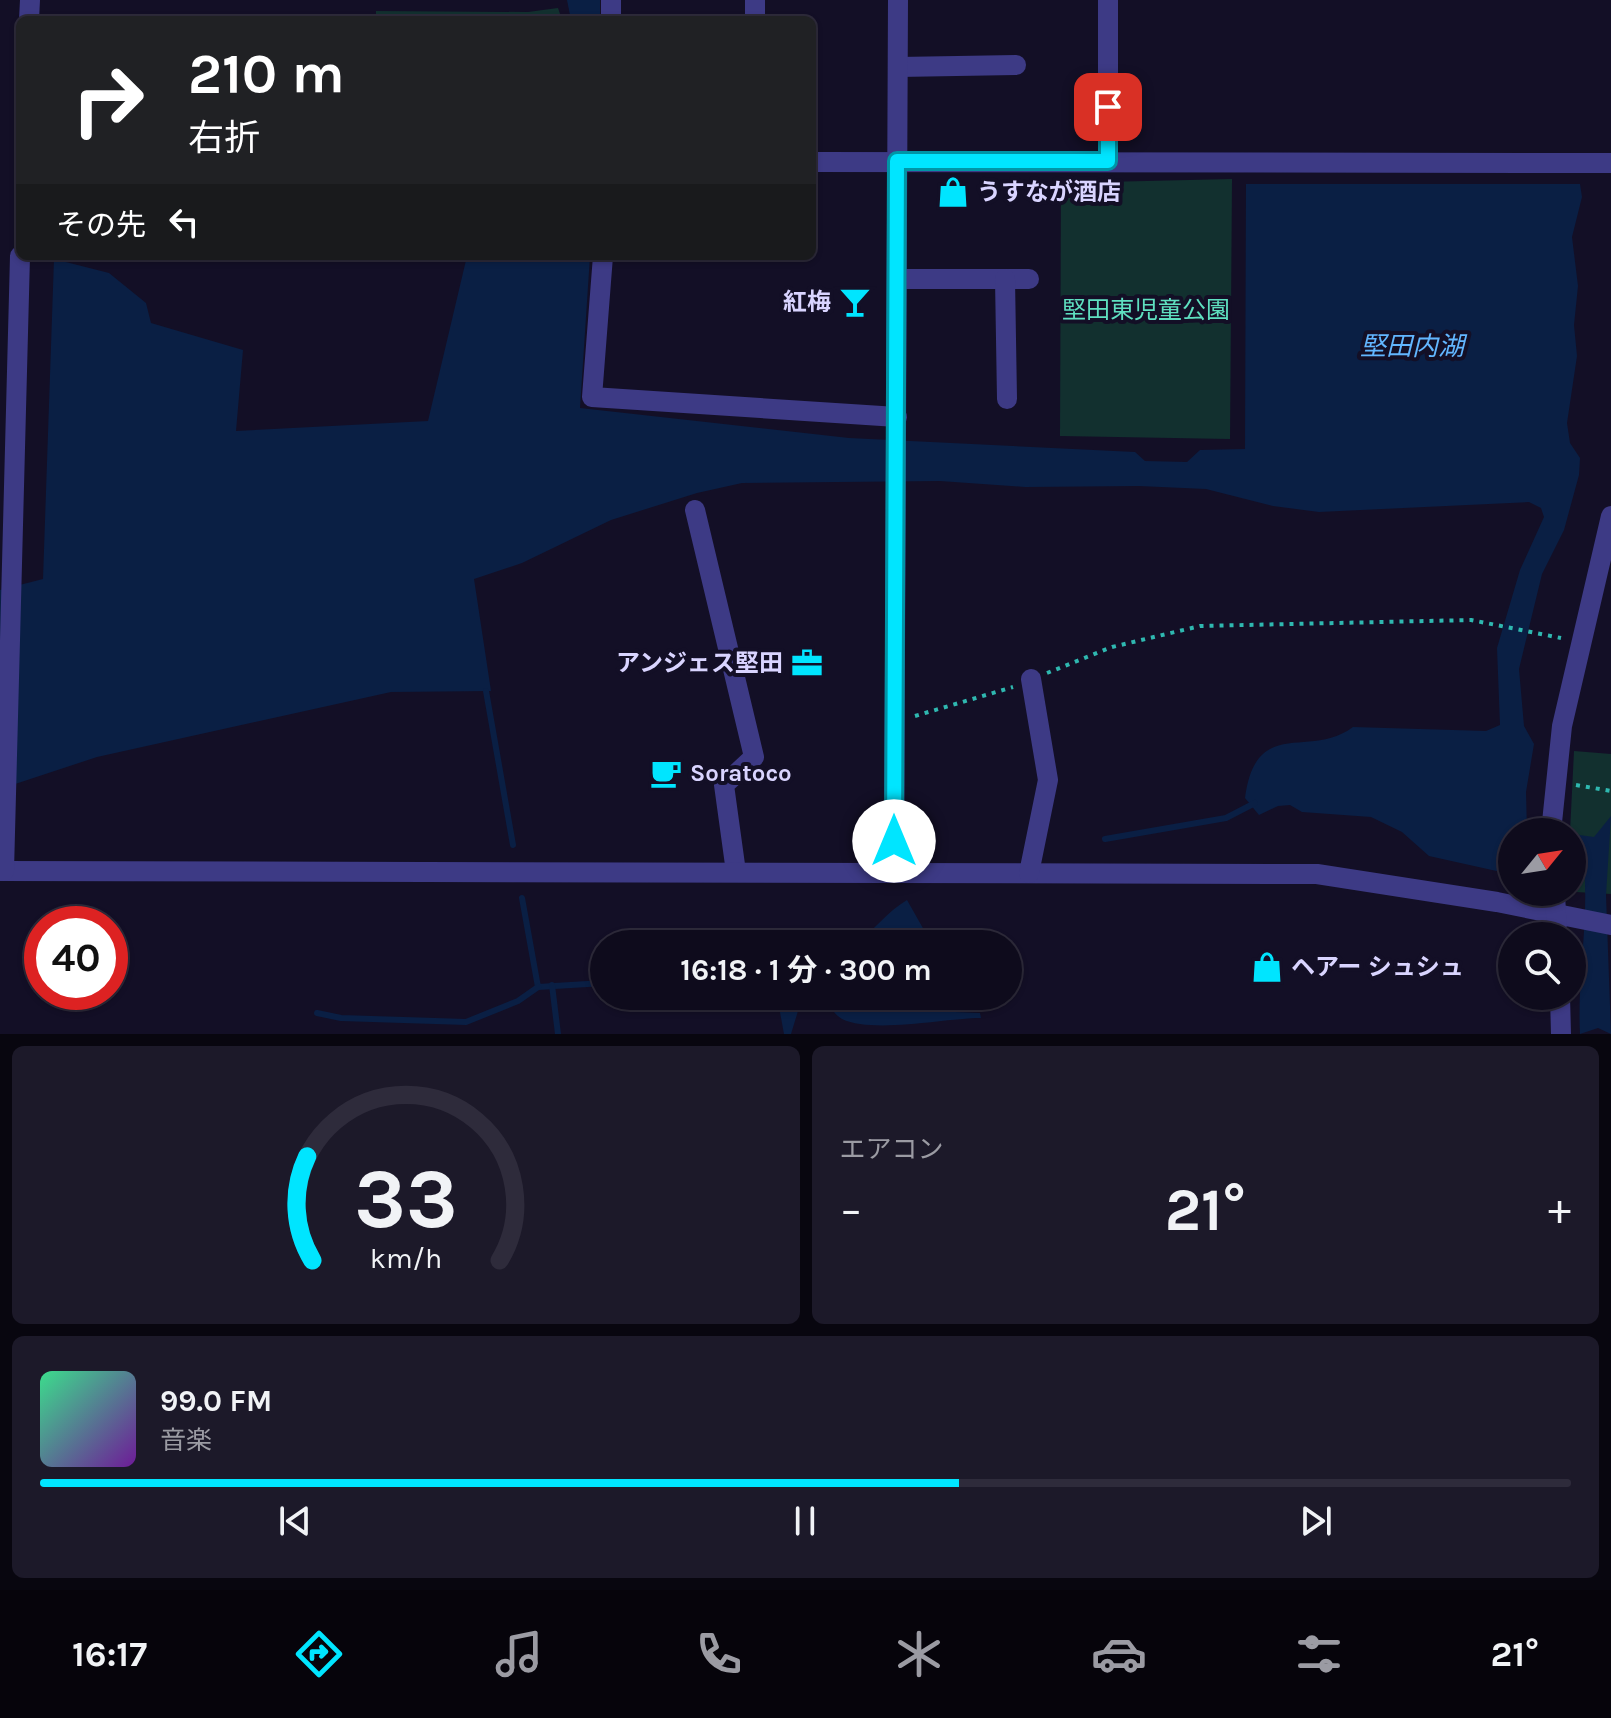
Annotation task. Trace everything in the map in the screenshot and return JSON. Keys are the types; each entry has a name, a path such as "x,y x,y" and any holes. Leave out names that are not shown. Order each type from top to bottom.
{"street":[{"path":"894,872 898,0"},
{"path":"1108,0 1108,161"},
{"path":"898,67 1016,65"},
{"path":"816,162 1611,163"},
{"path":"20,260 13,584 2,871 1317,874 1556,913 1611,925"},
{"path":"603,260 592,397 897,417"},
{"path":"897,279 1029,279"},
{"path":"1005,279 1007,399"},
{"path":"695,510 754,757 724,785 736,872"},
{"path":"1552,818 1562,726 1603,597 1611,516"},
{"path":"1029,873 1048,780 1031,679"},
{"path":"1556,906 1556,922"},
{"path":"1560,1010 1561,1034"}],"path":[{"path":"895,717 942,711 1112,647 1200,626 1418,620 1499,623 1544,634"},
{"path":"1555,779 1611,791"}],"green space":[{"path":"558,8 561,16 376,16 376,11 528,12"},
{"name":"堅田東児童公園","path":"1232,179 1230,439 1060,436 1061,183"},
{"path":"1574,751 1611,754 1611,894 1586,893 1586,818 1571,818"}],"water":[{"path":"567,0 600,0 600,16 570,16"},
{"name":"堅田内湖","path":"1246,184 1580,184 1582,197 1572,237 1578,286 1574,325 1577,356 1567,423 1570,443 1580,458 1579,475 1564,530 1542,574 1519,669 1524,726 1534,744 1526,792 1527,818 1498,818 1498,871 1429,856 1402,832 1371,817 1302,812 1290,805 1278,806 1259,815 1245,798 1251,772 1260,757 1272,748 1336,736 1353,727 1486,731 1500,725 1497,648 1520,570 1544,517 1541,508 1529,502 1319,512 1273,506 1206,489 1025,487 940,481 742,483 697,493 611,520 522,563 474,579 491,691 391,692 97,757 0,789 0,590 43,579 54,260 109,273 146,303 151,323 243,350 236,431 428,421 466,260 590,260 580,408 849,438 1135,452 1145,461 1187,462 1200,450 1245,449"},
{"path":"1611,816 1606,895 1611,1034 1598,1028 1580,1034 1580,1010 1586,1010 1586,836 1594,837"},
{"path":"907,900 924,930 871,930"},
{"path":"780,1010 801,1010 798,1011 791,1034 784,1034"},
{"path":"832,1010 930,1010 980,1013 981,1018 891,1025 842,1019"}],"waterway":[{"path":"486,691 513,845"},
{"path":"1105,839 1226,818 1255,803"},
{"path":"522,898 538,987 590,984"},
{"path":"552,985 558,1034"},
{"path":"317,1013 341,1018 466,1022 518,1001 538,987"}],"place":[{"name":"うすなが酒店","path":"953,192"},
{"name":"紅梅","path":"855,302"},
{"name":"アンジェス堅田","path":"807,663"},
{"name":"Soratoco","path":"666,773"},
{"name":"ヘアー シュシュ","path":"1267,967"}],"route":[{"path":"894,841 897,161 1108,161 1108,107"}]}
